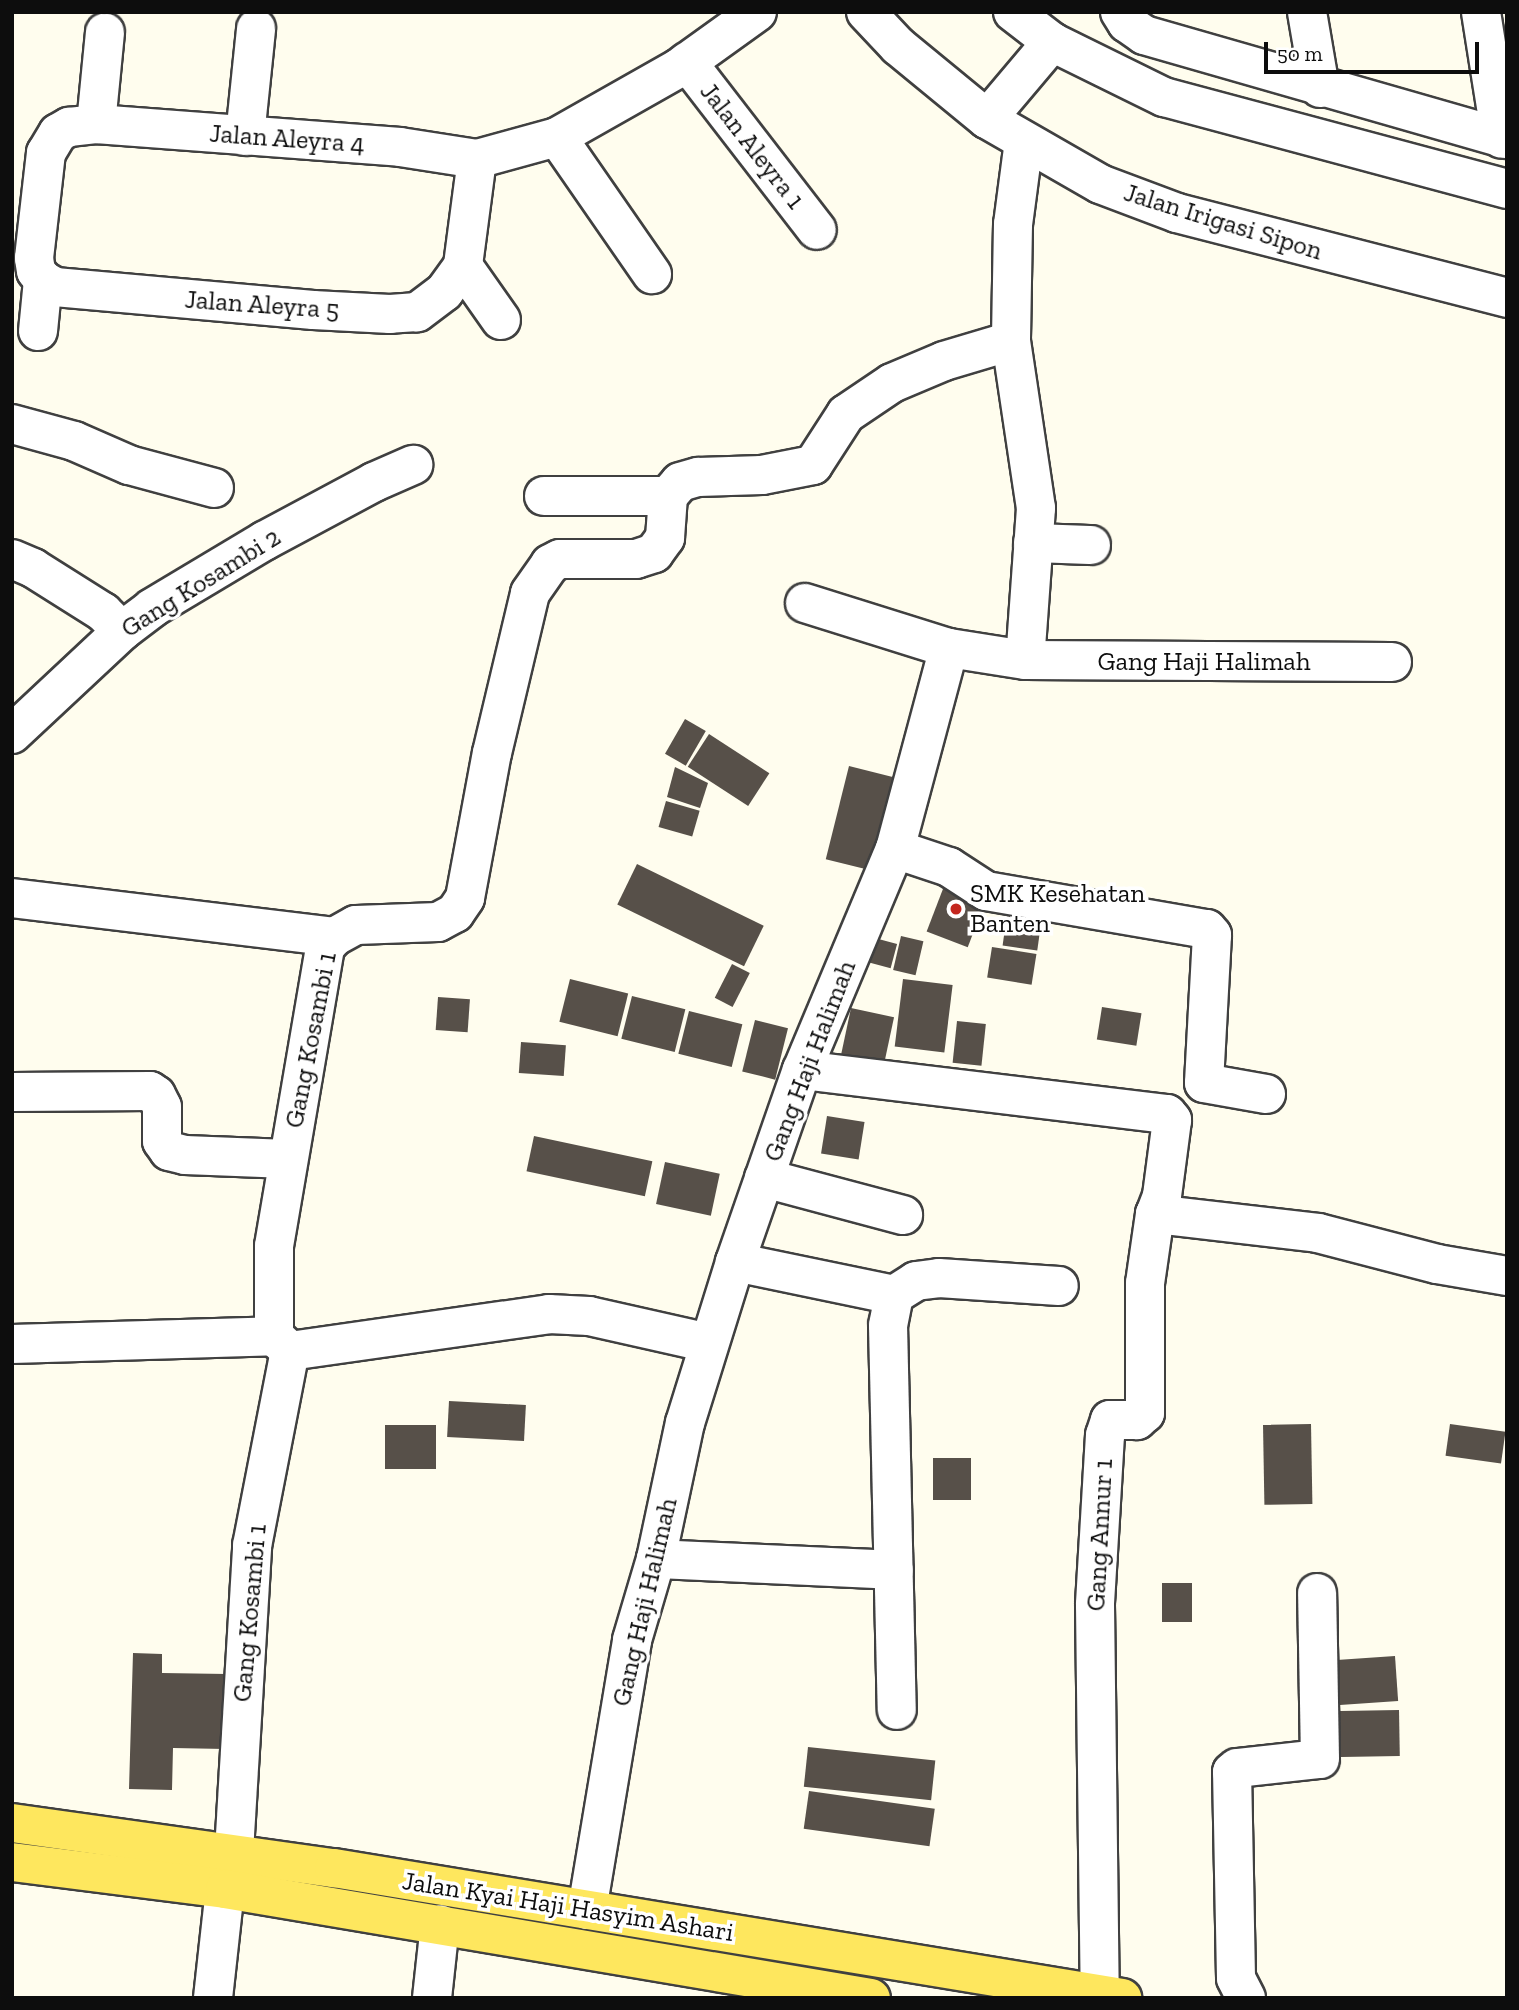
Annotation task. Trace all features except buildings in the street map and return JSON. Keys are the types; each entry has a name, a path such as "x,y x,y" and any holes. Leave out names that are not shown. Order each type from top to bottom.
{"main road":[{"name":"Jalan Kyai Haji Hasyim Ashari","path":"12,1822 234,1852 1111,1996"},
{"name":"Jalan Kyai Haji Hasyim Ashari","path":"12,1862 225,1889 853,1997"}],"street":[{"path":"502,320 463,266 477,159 557,137 687,62 757,12"},
{"name":"Jalan Irigasi Sipon","path":"866,12 898,46 994,112 1024,141 1100,184 1177,213 1507,298"},
{"path":"1013,12 1047,49 1164,97 1507,189"},
{"path":"1120,12 1127,23 1144,35 1504,139 1481,12"},
{"path":"1307,12 1320,88"},
{"path":"245,136 256,29"},
{"path":"96,124 105,32"},
{"path":"994,112 1047,49"},
{"name":"Jalan Aleyra 1","path":"687,62 817,230"},
{"name":"Jalan Aleyra 4","path":"38,331 43,280 36,271 34,258 46,153 58,133 69,127 96,124 400,147 477,159"},
{"path":"557,137 652,274"},
{"path":"1024,141 1013,224 1011,341 1036,509 1025,660"},
{"name":"Jalan Aleyra 5","path":"43,280 72,291 390,314 417,312 444,292 463,266"},
{"path":"544,496 668,496 680,482 689,478 762,475 813,464 846,414 892,383 944,361 1011,341"},
{"path":"12,424 74,441 130,466 214,488"},
{"name":"Gang Kosambi 2","path":"20,715 152,608 264,541 374,482 414,464"},
{"name":"Gang Kosambi 1","path":"234,1852 252,1546 282,1343 274,1246 325,947 334,937 356,925 438,922 455,913 465,898 492,753 530,593 541,574 550,564 560,559 636,559 653,553 666,538 668,496"},
{"path":"1033,543 1091,545"},
{"path":"12,559 33,568 103,612 122,631"},
{"path":"805,603 948,648"},
{"name":"Gang Haji Halimah","path":"587,1910 632,1640 656,1559 685,1423 735,1262 802,1070 895,849 948,648 1025,660 1392,662"},
{"path":"895,849 950,867 986,891 1207,929 1212,935 1204,1083 1266,1094"},
{"path":"12,898 334,937"},
{"name":"Gang Annur 1","path":"802,1070 1167,1114 1172,1119 1173,1130 1162,1196 1155,1214 1145,1283 1145,1413 1138,1420 1110,1420 1105,1435 1095,1605 1111,1996"},
{"path":"12,1092 150,1091 156,1095 162,1107 162,1141 169,1151 185,1155 288,1159"},
{"path":"764,1178 903,1215"},
{"path":"1155,1214 1318,1233 1437,1264 1507,1276"},
{"path":"735,1262 894,1295 916,1281 939,1278 1059,1286"},
{"path":"894,1295 888,1325 897,1710"},
{"path":"12,1344 282,1343 549,1314 589,1316 709,1343"},
{"path":"656,1559 894,1570"},
{"path":"1235,1991 1232,1772 1237,1768 1320,1759 1317,1593"},
{"path":"213,1998 225,1889"},
{"path":"432,1998 440,1924"}],"place":[{"name":"SMK Kesehatan Banten","path":"956,909"}]}
